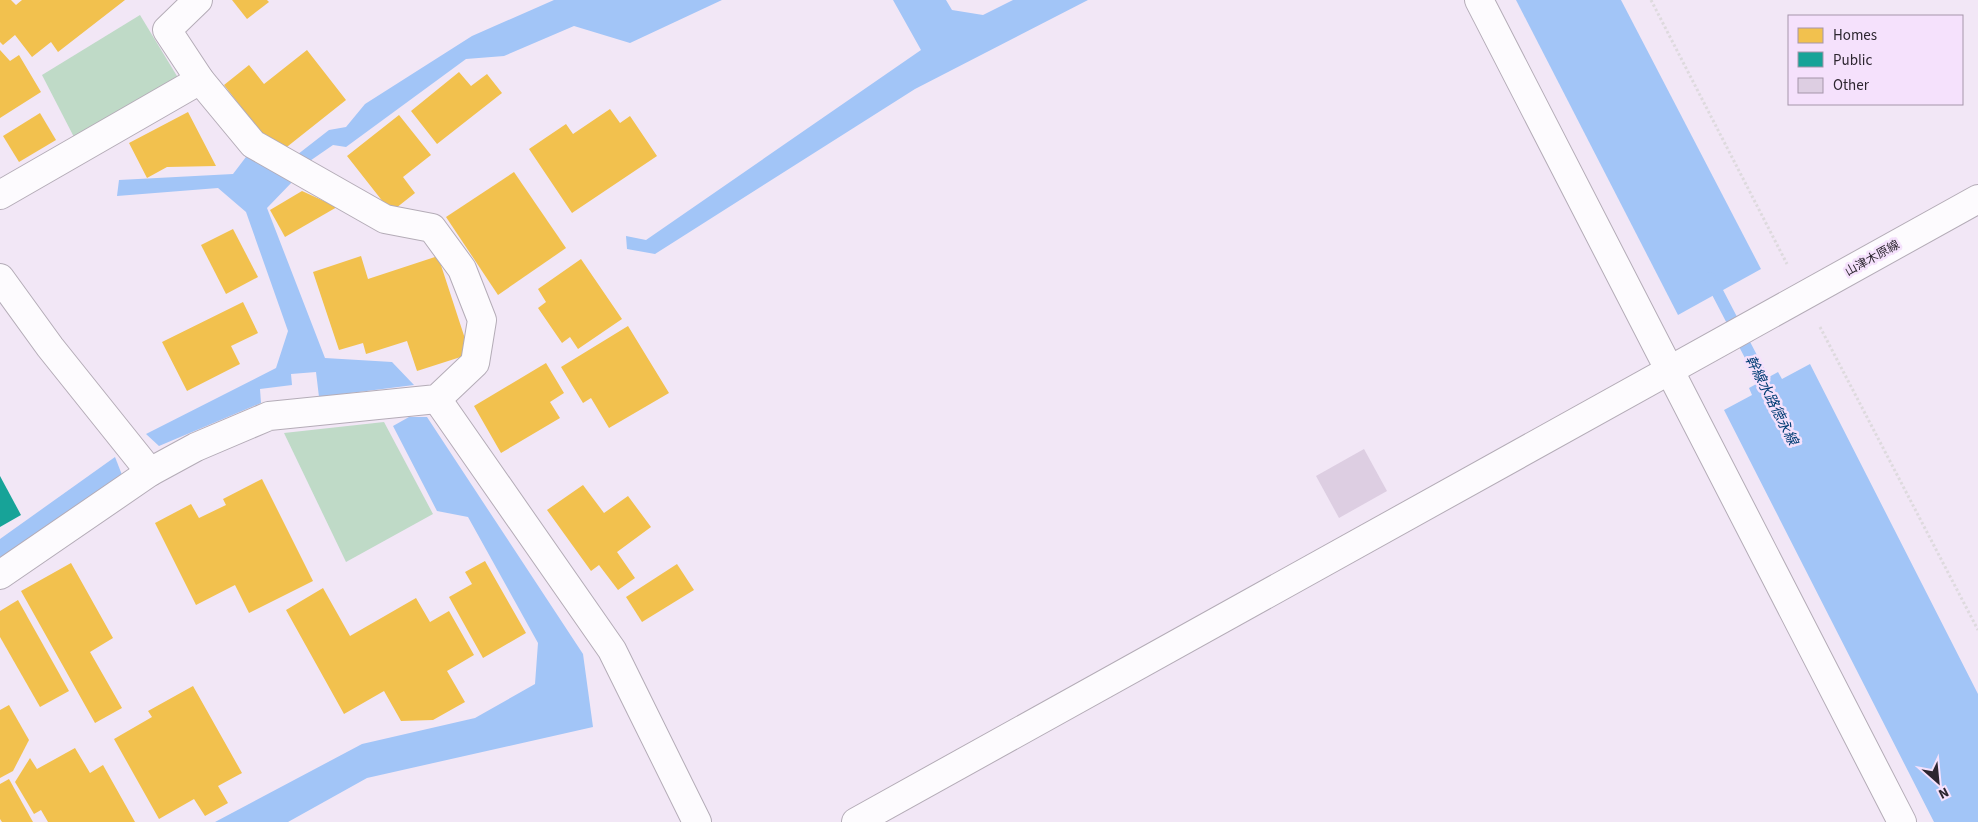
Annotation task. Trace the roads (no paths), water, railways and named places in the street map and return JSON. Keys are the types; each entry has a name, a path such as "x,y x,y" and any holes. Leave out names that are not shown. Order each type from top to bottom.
{"street":[{"path":"0,575 150,472 196,447 269,416 437,399 475,364 482,320 462,269 432,228 385,219 253,144 200,80 167,30 198,0"},
{"path":"1479,0 1902,822"},
{"path":"0,195 200,80"},
{"name":"山津木原線","path":"856,822 1978,199"},
{"path":"0,278 50,347 150,472"},
{"path":"437,399 612,650 697,822"}],"water":[{"path":"554,0 722,0 630,43 574,26 504,56 466,59 346,147 333,145 304,165 293,158 329,130 346,127 365,104 472,36"},
{"path":"893,0 946,0 952,10 983,15 1013,0 1088,0 915,89 655,254 627,249 626,236 646,240 921,50"},
{"path":"1516,0 1621,0 1761,269 1678,315"},
{"path":"249,153 295,179 267,208 325,358 392,362 414,385 319,397 316,372 291,374 292,385 260,389 261,403 159,446 146,434 276,368 288,331 246,212 218,188 117,196 119,180 233,174"},
{"path":"1810,364 1978,694 1978,822 1934,822 1724,410 1752,395 1749,388 1778,372 1782,379"},
{"path":"409,417 427,417 583,654 593,727 367,778 288,822 215,822 362,744 475,718 535,684 538,643 468,517 437,511 393,426"},
{"path":"115,457 124,480 0,562 0,539"}],"waterway":[{"name":"幹線水路徳永線","path":"1710,278 1771,395"}]}
